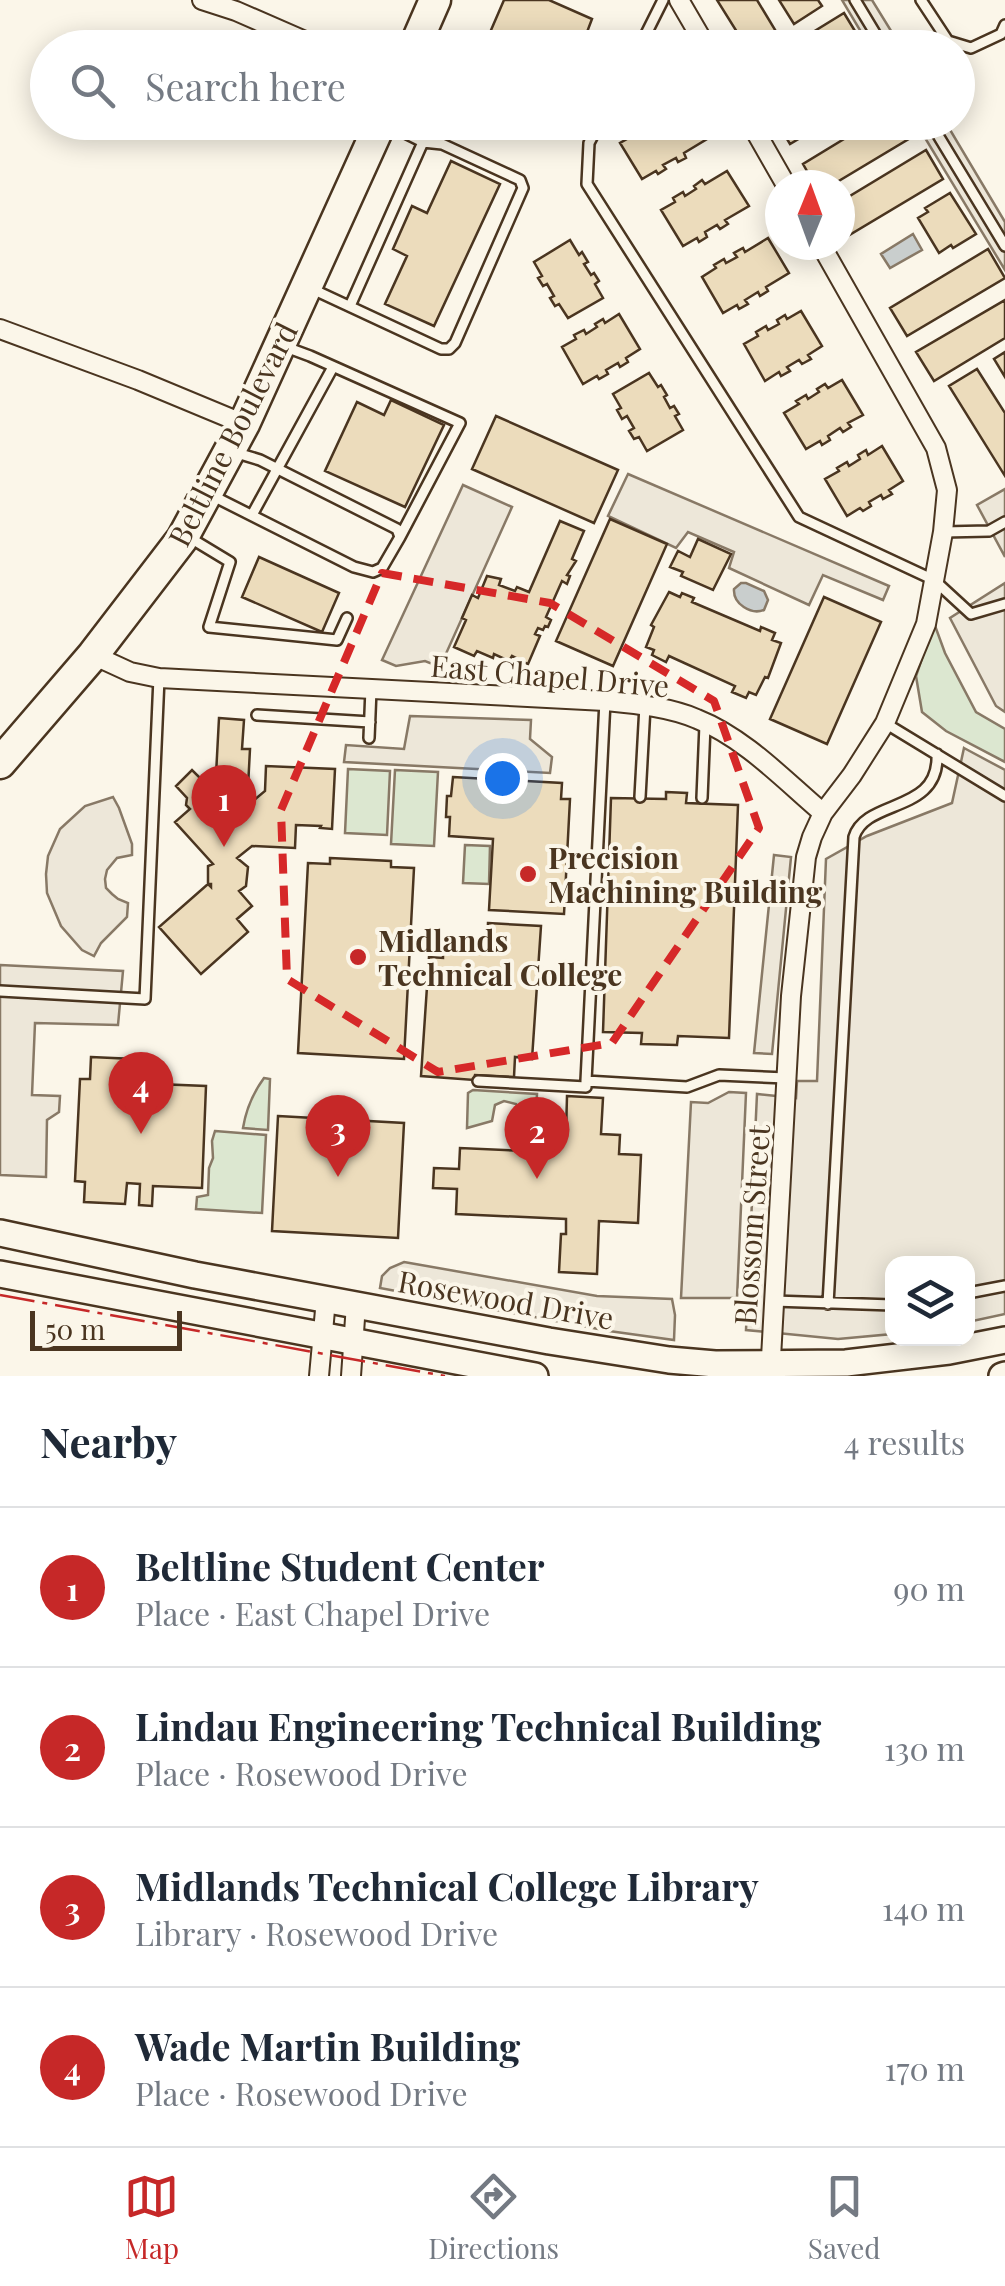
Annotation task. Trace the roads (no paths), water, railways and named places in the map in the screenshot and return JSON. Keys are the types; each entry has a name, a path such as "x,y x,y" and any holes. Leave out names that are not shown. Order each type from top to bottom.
{"main road":[{"path":"422,30 435,0"},
{"name":"Beltline Boulevard","path":"0,763 94,655 184,535 237,437 374,140"},
{"name":"Rosewood Drive","path":"0,1233 195,1275 549,1341 770,1370 949,1351 1005,1340"},
{"path":"0,1274 534,1376"}],"street":[{"path":"202,0 280,30"},
{"path":"680,0 697,30"},
{"path":"760,140 777,170"},
{"path":"788,1078 806,857 823,813 885,723 926,624 944,532 947,490 936,448 829,260"},
{"path":"0,329 138,380 237,437"},
{"name":"East Chapel Drive","path":"94,655 130,672 160,678 604,701 675,712 705,722 748,750 823,813"},
{"name":"Blossom Street","path":"770,1370 788,1078"},
{"path":"318,1376 326,1299"},
{"path":"351,1376 356,1304"}],"lane":[{"path":"648,30 663,0"},
{"path":"855,0 873,30"},
{"path":"921,0 941,30"},
{"path":"975,46 1001,34 1005,25"},
{"path":"306,286 442,350 456,343 523,188 520,180 442,144 419,140"},
{"path":"590,140 587,184 799,518 934,580 972,614 1005,604"},
{"path":"941,140 1005,246"},
{"path":"350,306 423,142"},
{"path":"206,494 354,567 373,572 382,568 400,537 460,422 280,345"},
{"path":"252,515 333,366"},
{"path":"237,437 260,460 397,529 400,537"},
{"path":"944,532 989,530 1005,522"},
{"path":"184,535 230,562 209,627 337,640 348,618"},
{"path":"0,991 145,999 160,678"},
{"path":"369,738 371,689"},
{"path":"478,1082 586,1088 604,701"},
{"path":"640,796 645,706"},
{"path":"257,715 370,722"},
{"path":"702,798 705,722"},
{"path":"885,723 1005,796"},
{"path":"828,1304 854,837 856,828 866,820 909,800 934,780 937,754"},
{"path":"586,1080 687,1087 719,1075 788,1078"},
{"path":"975,1292 1005,1286"},
{"path":"774,1302 885,1306"}],"place":[{"name":"Beltline Student Center","path":"224,847"},
{"name":"Precision Machining Building","path":"528,874"},
{"name":"Midlands Technical College","path":"358,957"},
{"name":"Wade Martin Building","path":"141,1134"},
{"name":"Midlands Technical College Library","path":"338,1177"},
{"name":"Lindau Engineering Technical Building","path":"537,1179"}]}
